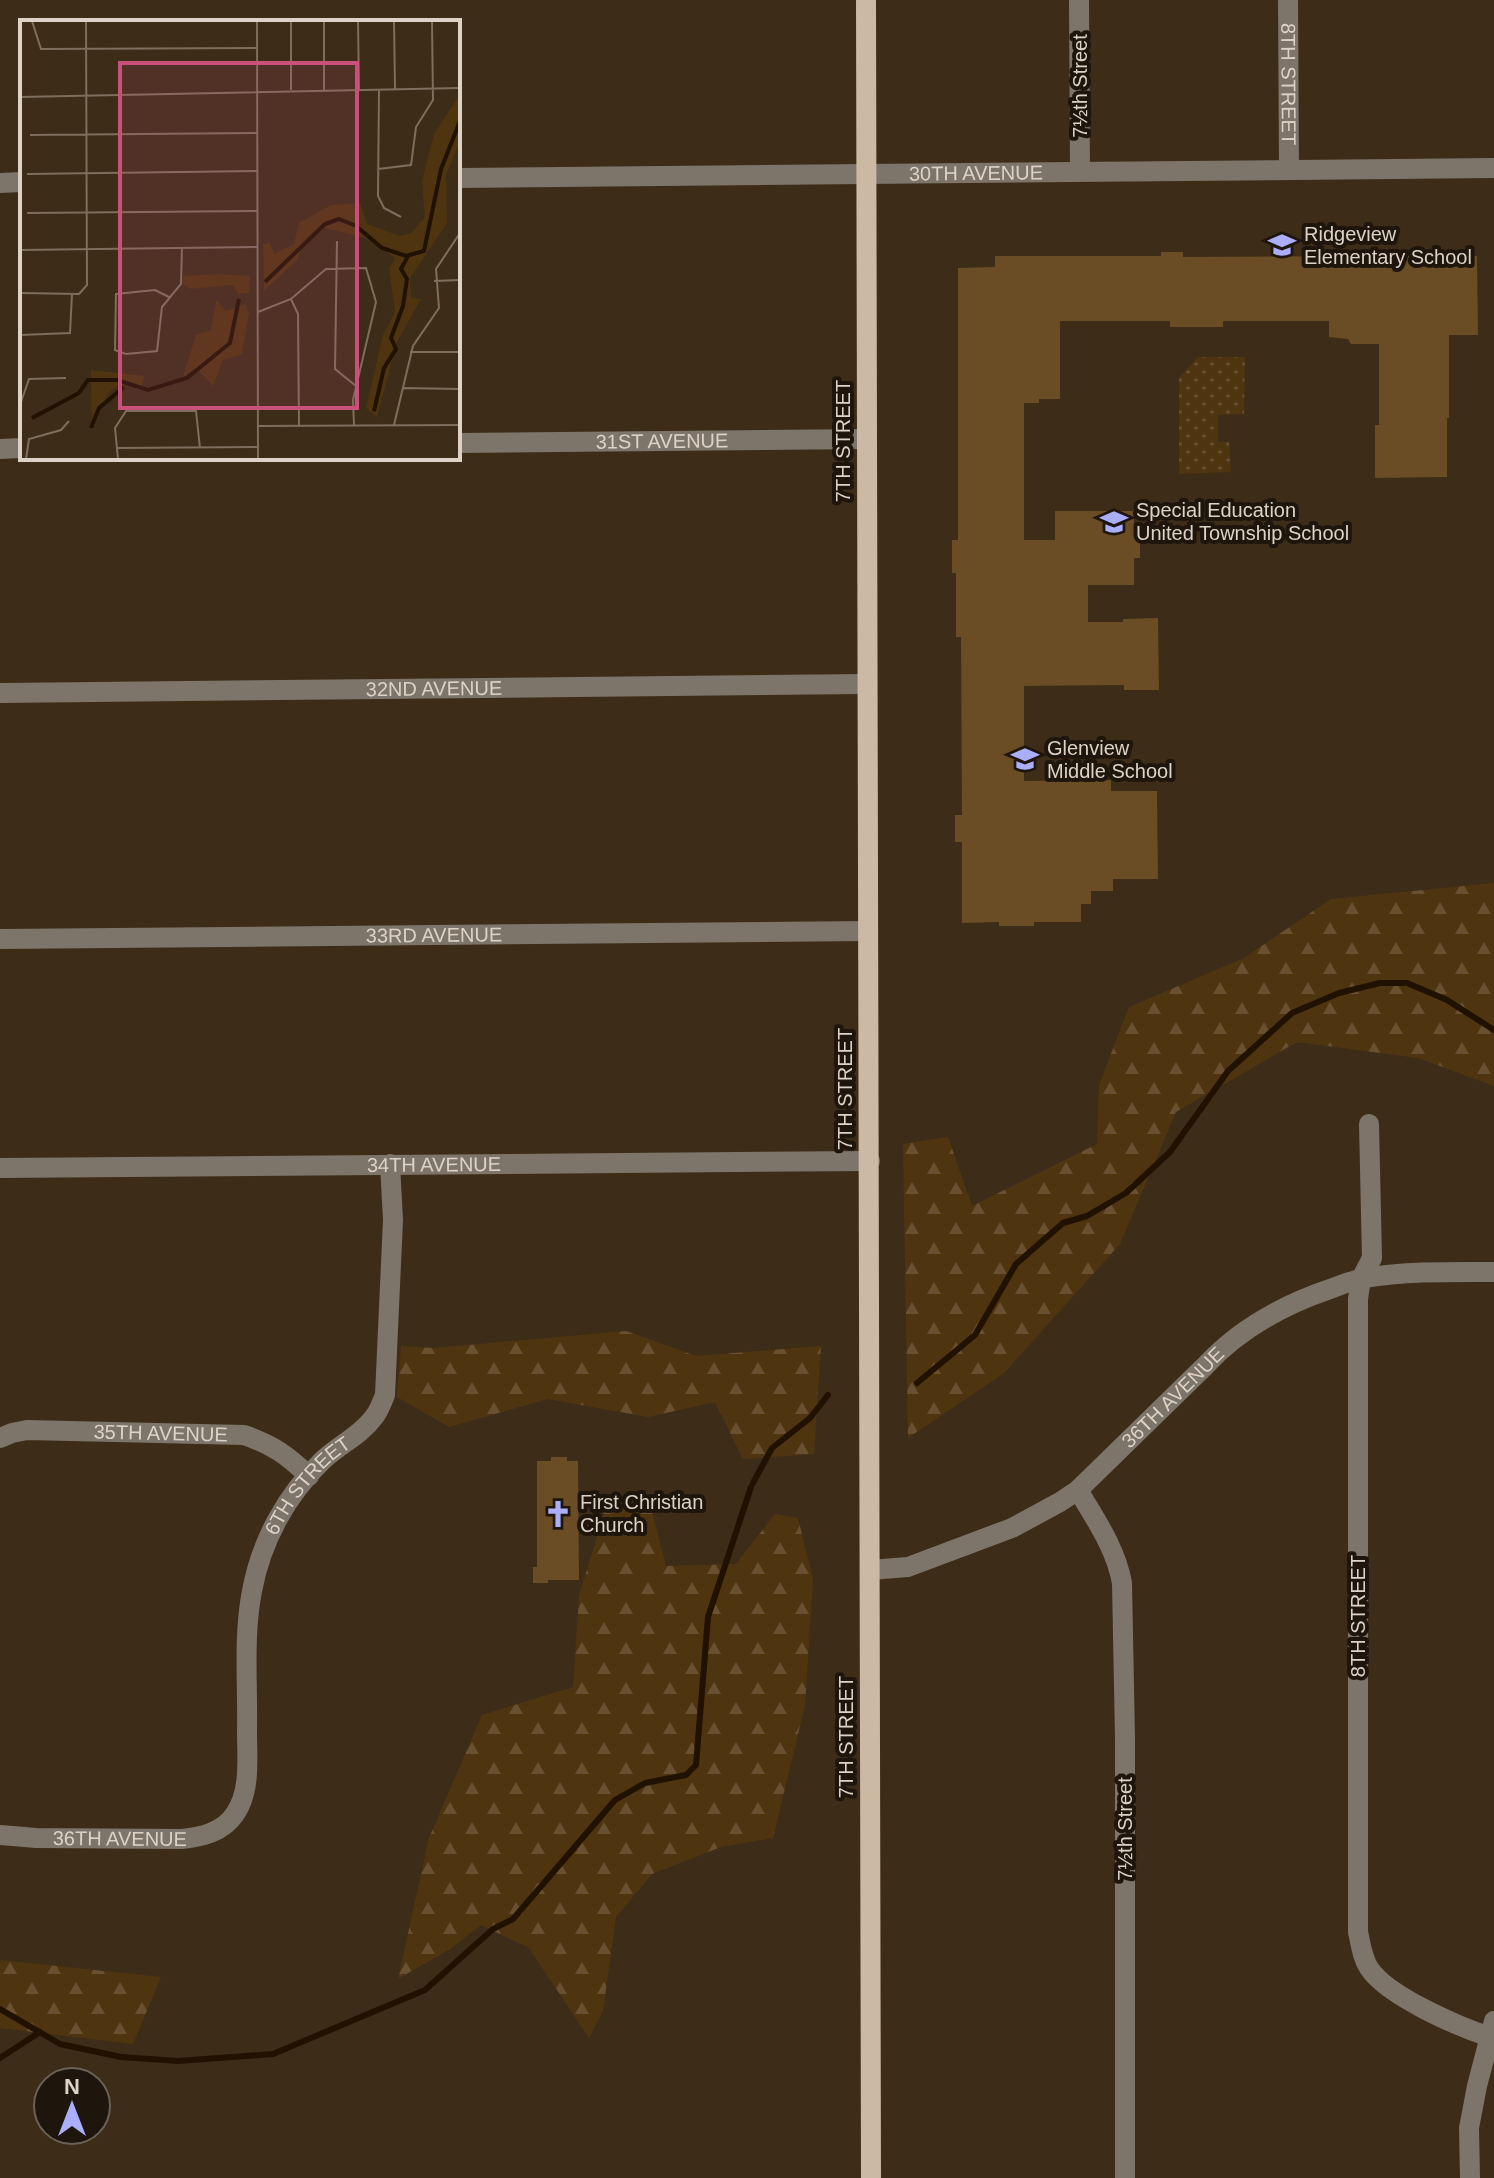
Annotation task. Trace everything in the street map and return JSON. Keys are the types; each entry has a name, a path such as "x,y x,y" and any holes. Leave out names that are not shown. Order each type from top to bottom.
{"main road":[{"name":"7TH STREET","path":"866,0 871,2178"}],"street":[{"name":"7½th Street","path":"1079,0 1080,171"},
{"name":"8TH STREET","path":"1288,0 1289,169"},
{"name":"30TH AVENUE","path":"460,178 1494,168"},
{"path":"0,183 20,182"},
{"name":"31ST AVENUE","path":"460,443 867,439"},
{"path":"0,449 20,448"},
{"name":"32ND AVENUE","path":"0,693 867,684"},
{"name":"33RD AVENUE","path":"0,939 868,931"},
{"name":"8TH STREET","path":"1369,1124 1372,1258 1361,1279 1358,1299 1358,1932 1363,1955 1380,1980 1423,2008 1473,2032 1492,2029"},
{"name":"34TH AVENUE","path":"0,1168 870,1161"},
{"name":"6TH STREET","path":"234,1817 240,1806 247,1775 248,1613 266,1538 293,1493 323,1460 374,1417 385,1395 393,1220 390,1164"},
{"name":"36TH AVENUE","path":"870,1570 908,1567 1012,1528 1078,1490 1223,1346 1298,1300 1361,1279 1398,1274 1494,1272"},
{"name":"35TH AVENUE","path":"0,1438 27,1430 244,1435 269,1444 309,1476"},
{"name":"7½th Street","path":"1078,1490 1113,1551 1122,1583 1125,2178"},
{"name":"36TH AVENUE","path":"0,1835 182,1839 201,1837 234,1817"},
{"path":"1470,2178 1469,2128 1492,2029"}],"green space":[{"path":"1198,357 1245,357 1244,414 1218,415 1218,442 1229,442 1231,472 1179,474 1179,378"},
{"path":"1494,883 1494,1086 1418,1058 1297,1042 1176,1112 1120,1244 1004,1373 908,1438 903,1144 948,1137 972,1206 1097,1144 1099,1085 1129,1007 1244,958 1331,899"},
{"path":"626,1331 696,1356 821,1346 814,1454 743,1459 715,1402 648,1417 548,1399 449,1427 397,1397 401,1346 433,1348"},
{"path":"609,1497 651,1507 666,1566 736,1564 775,1514 798,1518 813,1580 805,1705 773,1838 721,1847 652,1874 616,1917 603,2011 589,2038 529,1948 481,1925 450,1949 398,1979 429,1838 482,1715 573,1687 579,1596"},
{"path":"0,1960 161,1977 133,2044 0,2028"}],"building":[{"path":"1161,252 1183,252 1183,257 1406,256 1406,253 1477,256 1478,335 1449,335 1447,477 1375,478 1375,425 1379,425 1379,344 1351,344 1348,339 1329,337 1329,321 1223,321 1223,327 1170,327 1170,321 1060,321 1060,399 1024,403 1024,540 1055,540 1055,511 1134,511 1134,529 1140,529 1140,558 1134,558 1134,585 1088,585 1088,622 1158,618 1159,690 1124,690 1124,685 1024,686 1024,781 1111,780 1111,791 1157,791 1158,879 1113,879 1113,891 1091,891 1091,904 1081,904 1081,922 1034,922 1034,926 999,926 999,922 962,923 962,842 955,842 955,815 962,815 961,637 956,637 956,573 952,573 952,540 958,540 958,268 995,267 995,256 1161,256"},
{"name":"First Christian Church","path":"551,1457 578,1461 579,1580 533,1583 533,1567 537,1567 537,1461 551,1461"}],"waterway":[{"path":"917,1383 975,1335 1016,1264 1063,1223 1087,1216 1126,1193 1170,1152 1228,1071 1292,1013 1339,993 1380,983 1407,983 1447,1000 1494,1030"},
{"path":"753,1483 772,1448 810,1418 828,1395"},
{"path":"0,2009 60,2044 121,2057 178,2061 273,2054 425,1990 493,1929 513,1919 615,1800 645,1783 686,1775 696,1765 708,1617 751,1487"},
{"path":"0,2058 40,2032"}],"place":[{"name":"Ridgeview Elementary School","path":"1282,245"},
{"name":"Special Education United Township School","path":"1114,522"},
{"name":"Glenview Middle School","path":"1025,759"},
{"name":"First Christian Church","path":"558,1514"}]}
